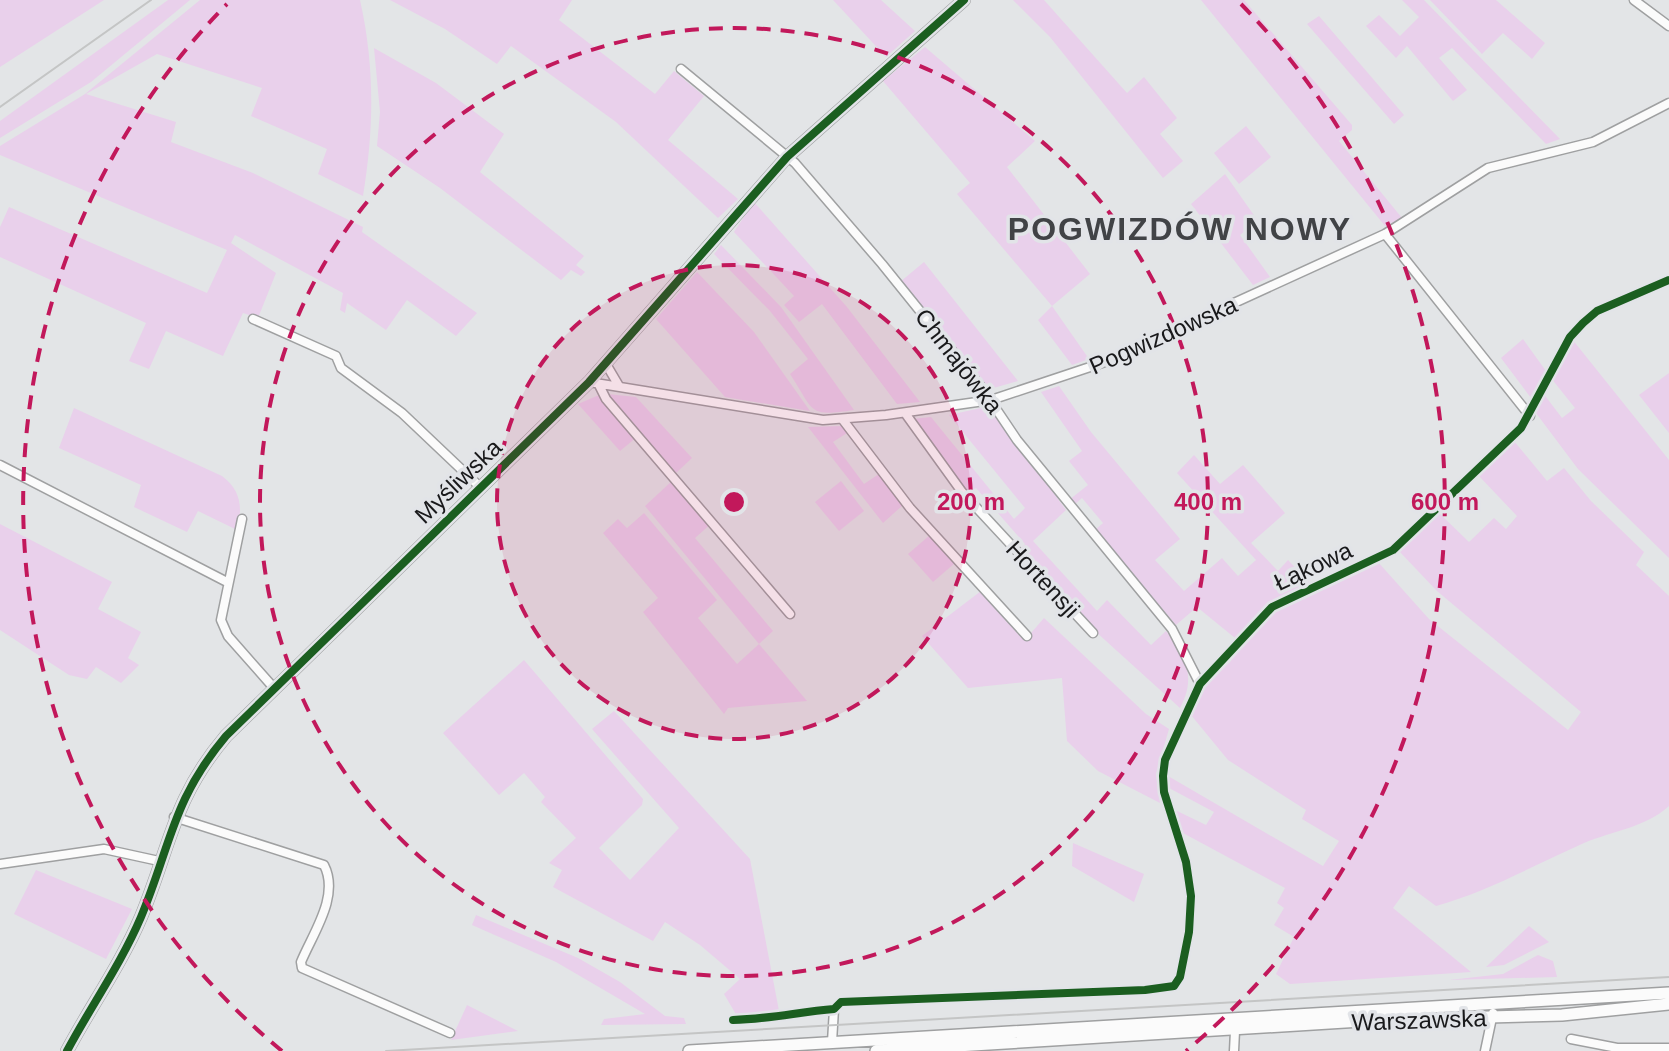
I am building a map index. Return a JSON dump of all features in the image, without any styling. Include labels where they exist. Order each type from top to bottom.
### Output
[{"type":"main road","name":"Myśliwska","points":[[67,1051],[134,933],[174,817],[210,755],[273,687],[480,487],[594,384],[606,364],[787,157],[964,0]]},
{"type":"main road","name":"Warszawska","points":[[1172,1029],[1235,1031],[1493,1012],[1669,993]]},
{"type":"main road","name":"Warszawska","points":[[1172,1029],[1669,1004]]},
{"type":"main road","points":[[876,1051],[1172,1029]]},
{"type":"main road","points":[[689,1051],[768,1049],[832,1042],[1007,1043]]},
{"type":"street","points":[[1634,0],[1669,26]]},
{"type":"street","name":"Chmajówka","points":[[681,69],[787,157],[882,264],[991,400],[1017,440],[1172,629],[1200,684]]},
{"type":"street","name":"Pogwizdowska","points":[[594,384],[801,419],[843,420],[991,400],[1098,365],[1385,234],[1488,168],[1593,142],[1669,103]]},
{"type":"street","points":[[1385,234],[1530,416]]},
{"type":"street","name":"Łąkowa","points":[[834,1009],[841,1002],[1145,990],[1174,986],[1180,977],[1189,932],[1191,896],[1186,862],[1164,792],[1163,776],[1165,760],[1200,684],[1272,607],[1393,550],[1487,464],[1530,416],[1570,337],[1583,323],[1597,311],[1669,280]]},
{"type":"street","name":"Myśliwska","points":[[253,319],[336,356],[341,368],[402,413],[480,487]]},
{"type":"street","points":[[606,364],[619,386]]},
{"type":"street","points":[[594,384],[790,614]]},
{"type":"street","name":"Hortensji","points":[[905,413],[962,492],[1093,633]]},
{"type":"street","points":[[843,420],[910,508],[1027,636]]},
{"type":"street","points":[[0,465],[227,582]]},
{"type":"street","points":[[242,519],[221,620],[228,636],[273,687]]},
{"type":"street","points":[[174,817],[324,865],[329,881],[329,897],[301,962],[302,968],[450,1033]]},
{"type":"street","points":[[0,864],[104,849],[159,861]]},
{"type":"street","points":[[733,1020],[779,1018],[790,1012],[834,1009],[832,1042]]},
{"type":"street","points":[[1485,1051],[1493,1012]]},
{"type":"street","points":[[1234,1051],[1235,1031]]},
{"type":"street","points":[[1571,1039],[1617,1048],[1669,1048]]},
{"type":"shaded area","points":[[0,0],[104,0],[0,67]]},
{"type":"shaded area","points":[[168,0],[190,0],[91,82],[0,138],[0,121]]},
{"type":"shaded area","points":[[200,0],[360,0],[368,49],[371,98],[363,196],[318,174],[327,149],[251,116],[262,88],[157,54],[86,94],[176,122],[171,142],[253,173],[363,227],[362,232],[477,313],[456,336],[407,300],[386,330],[347,303],[345,313],[340,310],[343,293],[235,235],[231,243],[276,273],[258,318],[243,313],[223,356],[166,331],[149,369],[129,361],[146,323],[0,257],[0,227],[9,207],[207,293],[227,250],[0,155],[0,146],[85,94]]},
{"type":"shaded area","points":[[390,0],[572,0],[559,20],[655,94],[674,71],[704,96],[668,140],[738,199],[718,218],[616,122],[511,46],[497,64],[445,29]]},
{"type":"shaded area","points":[[833,0],[881,0],[915,31],[886,57]]},
{"type":"shaded area","points":[[1013,0],[1044,0],[1127,93],[1144,77],[1177,118],[1160,134],[1183,161],[1163,178],[1050,37]]},
{"type":"shaded area","points":[[1201,0],[1244,0],[1352,125],[1352,130],[1339,141],[1402,218],[1385,226]]},
{"type":"shaded area","points":[[1402,0],[1424,0],[1560,139],[1546,144],[1452,48],[1439,58],[1467,90],[1453,101],[1407,46],[1396,58],[1366,26],[1379,15],[1400,36],[1419,17]]},
{"type":"shaded area","points":[[1430,0],[1496,0],[1545,43],[1532,59],[1503,33],[1482,54]]},
{"type":"shaded area","points":[[1319,16],[1404,115],[1394,124],[1307,24]]},
{"type":"shaded area","points":[[925,47],[1035,141],[1007,167],[1090,274],[1052,306],[957,194],[970,183],[883,81]]},
{"type":"shaded area","points":[[374,48],[436,83],[504,134],[480,172],[584,256],[576,265],[585,272],[581,276],[571,270],[561,280],[440,188],[377,146],[380,112]]},
{"type":"shaded area","points":[[1246,126],[1271,157],[1239,184],[1214,153]]},
{"type":"shaded area","points":[[1225,174],[1258,221],[1240,235],[1270,277],[1253,285],[1191,204]]},
{"type":"shaded area","points":[[754,202],[847,307],[920,402],[897,404],[822,304],[799,322],[784,305],[794,296],[734,232]]},
{"type":"shaded area","points":[[721,245],[781,307],[854,410],[820,412],[809,404],[790,374],[808,359],[770,311],[714,254]]},
{"type":"shaded area","points":[[924,262],[1018,381],[990,389],[976,378],[900,282]]},
{"type":"shaded area","points":[[697,272],[754,332],[810,411],[725,397],[656,319]]},
{"type":"shaded area","points":[[1052,306],[1089,359],[1072,365],[1038,320]]},
{"type":"shaded area","points":[[1523,339],[1546,371],[1531,398],[1501,358]]},
{"type":"shaded area","points":[[1572,339],[1669,460],[1669,558],[1578,469],[1536,413],[1543,393],[1562,418],[1575,408],[1551,378]]},
{"type":"shaded area","points":[[1669,373],[1669,433],[1639,395]]},
{"type":"shaded area","points":[[1059,386],[1091,432],[1180,539],[1155,560],[1184,591],[1222,558],[1238,576],[1256,560],[1177,473],[1194,455],[1220,484],[1243,465],[1285,513],[1251,543],[1278,571],[1288,560],[1310,583],[1267,605],[1235,638],[1197,607],[1176,625],[1095,530],[1103,523],[1082,498],[1074,505],[1069,500],[1088,485],[1069,461],[1082,451],[1041,392]]},
{"type":"shaded area","points":[[607,394],[636,397],[692,458],[676,473]]},
{"type":"shaded area","points":[[599,395],[637,437],[620,451],[578,404]]},
{"type":"shaded area","points":[[990,406],[1066,510],[1033,541],[1097,611],[1107,600],[1151,645],[1166,631],[1187,668],[1188,687],[1180,708],[1095,631],[1019,550],[1025,544],[976,488],[968,493],[912,419],[931,417],[1014,519],[1025,508],[949,415]]},
{"type":"shaded area","points":[[74,408],[222,476],[233,487],[239,500],[237,530],[198,511],[187,532],[134,507],[141,485],[59,448]]},
{"type":"shaded area","points":[[843,426],[847,433],[833,442],[864,484],[879,474],[903,505],[883,523],[808,427]]},
{"type":"shaded area","points":[[1514,441],[1547,481],[1564,468],[1591,501],[1644,552],[1636,565],[1669,596],[1669,806],[1640,824],[1584,843],[1456,900],[1436,906],[1409,886],[1393,908],[1471,972],[1290,984],[1276,974],[1294,937],[1274,925],[1284,908],[1277,903],[1285,888],[1183,833],[1173,809],[1206,825],[1214,812],[1169,788],[1168,776],[1323,866],[1339,841],[1302,819],[1306,810],[1228,760],[1191,715],[1207,682],[1230,662],[1262,620],[1286,603],[1378,562],[1429,619],[1568,730],[1581,712],[1437,591],[1398,550],[1439,513],[1469,542],[1494,518],[1506,529],[1517,516],[1478,475]]},
{"type":"shaded area","points":[[673,480],[712,523],[695,538],[773,631],[759,644],[645,506]]},
{"type":"shaded area","points":[[841,481],[864,511],[839,531],[815,502]]},
{"type":"shaded area","points":[[644,513],[717,600],[698,618],[737,664],[759,644],[807,701],[728,708],[724,714],[643,612],[658,598],[603,533],[618,519],[627,528]]},
{"type":"shaded area","points":[[0,524],[112,582],[98,609],[141,632],[128,658],[139,665],[121,683],[96,667],[87,679],[69,675],[0,630]]},
{"type":"shaded area","points":[[930,535],[955,563],[933,582],[908,554]]},
{"type":"shaded area","points":[[981,591],[1025,640],[1044,618],[1146,714],[1169,729],[1156,774],[1160,803],[1098,771],[1067,741],[1062,678],[968,688],[922,636]]},
{"type":"shaded area","points":[[524,660],[643,799],[642,805],[599,848],[630,880],[679,828],[592,729],[614,711],[750,859],[780,1016],[737,1016],[724,994],[740,979],[700,945],[665,922],[653,941],[553,887],[562,870],[549,863],[576,838],[541,802],[545,797],[524,773],[499,795],[443,733]]},
{"type":"shaded area","points":[[1073,843],[1144,874],[1134,902],[1072,866]]},
{"type":"shaded area","points":[[36,870],[132,909],[106,959],[14,914]]},
{"type":"shaded area","points":[[476,915],[578,958],[620,982],[665,1016],[684,1018],[686,1024],[601,1025],[604,1019],[645,1014],[556,962],[472,925]]},
{"type":"shaded area","points":[[1529,926],[1549,942],[1504,965],[1486,967]]},
{"type":"shaded area","points":[[1538,955],[1553,961],[1557,977],[1449,980],[1503,974]]},
{"type":"shaded area","points":[[467,1005],[518,1031],[451,1040]]},
{"type":"railway","points":[[0,107],[151,0]]},
{"type":"railway","points":[[386,1051],[1669,977]]},
{"type":"cycle path","points":[[67,1051],[141,917],[183,802],[208,759],[226,736],[589,382],[787,157],[964,0]]},
{"type":"cycle path","points":[[733,1020],[834,1009],[841,1002],[1145,990],[1174,986],[1180,977],[1189,932],[1191,896],[1186,862],[1164,792],[1163,776],[1165,760],[1200,684],[1272,607],[1393,550],[1521,428],[1570,337],[1583,323],[1597,311],[1669,280]]},
{"type":"district","name":"POGWIZDÓW NOWY","points":[[1180,229]]}]
